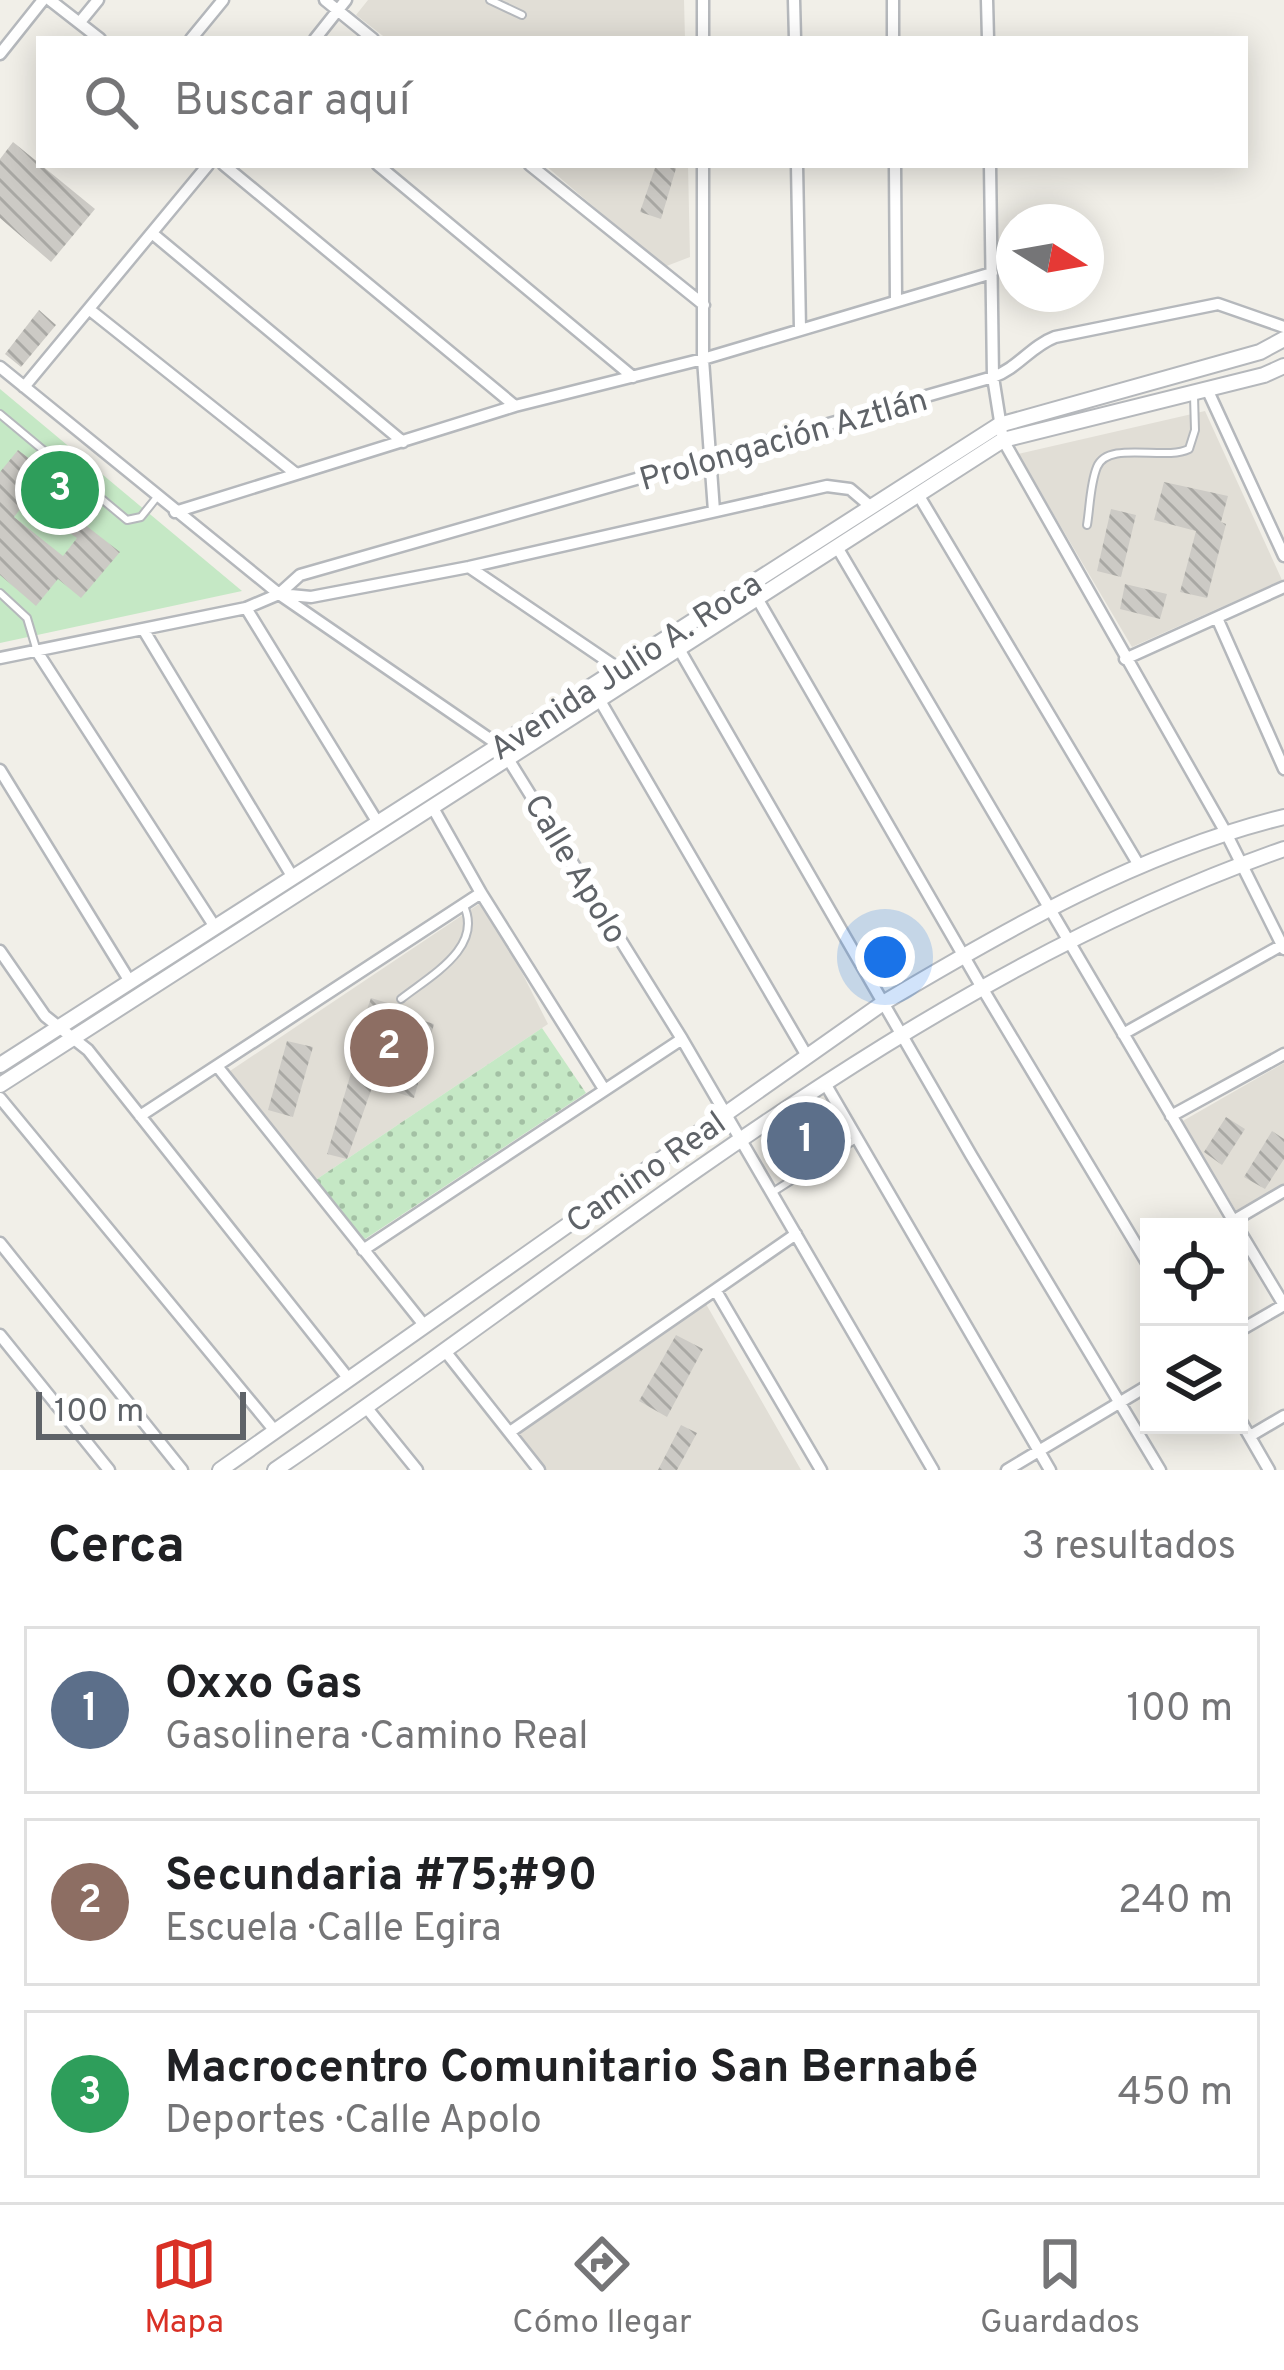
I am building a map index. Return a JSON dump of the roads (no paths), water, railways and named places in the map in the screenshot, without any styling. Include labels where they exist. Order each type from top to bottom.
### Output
[{"type":"street","points":[[0,54],[47,0],[96,36]]},
{"type":"street","points":[[80,22],[98,0]]},
{"type":"street","points":[[193,36],[223,0]]},
{"type":"street","points":[[325,0],[342,5],[370,36]]},
{"type":"street","points":[[703,0],[703,36]]},
{"type":"street","points":[[794,0],[795,36]]},
{"type":"street","points":[[893,0],[893,36]]},
{"type":"street","points":[[987,0],[988,36]]},
{"type":"street","points":[[317,36],[342,5]]},
{"type":"street","points":[[24,387],[206,168]]},
{"type":"street","points":[[228,168],[515,406]]},
{"type":"street","points":[[382,168],[633,377]]},
{"type":"street","points":[[534,168],[704,304]]},
{"type":"street","points":[[704,168],[703,359],[714,512]]},
{"type":"street","points":[[797,168],[800,329]]},
{"type":"street","points":[[895,168],[896,301]]},
{"type":"street","points":[[990,168],[993,376],[1001,432],[1225,831],[1283,947],[1123,1034]]},
{"type":"street","points":[[153,234],[403,442]]},
{"type":"street","points":[[175,512],[515,406],[703,359],[992,273]]},
{"type":"street","name":"Prolongación Aztlán","points":[[0,658],[246,608],[279,594],[300,575],[1008,371],[1055,337],[1199,306],[1228,306],[1284,327]]},
{"type":"street","points":[[90,310],[295,473]]},
{"type":"street","name":"Avenida Julio A. Roca","points":[[0,1085],[433,808],[620,669],[870,506],[1001,432],[1260,352],[1284,339]]},
{"type":"street","name":"Avenida Julio A. Roca","points":[[0,1065],[378,823],[679,650],[919,496],[1001,432],[1200,391],[1284,366]]},
{"type":"street","name":"Calle Apolo","points":[[0,367],[279,594],[505,751],[682,1039],[933,1470]]},
{"type":"street","points":[[1200,391],[1284,556]]},
{"type":"street","name":"Prolongación Aztlán","points":[[279,594],[310,597],[469,567],[827,486],[850,490],[870,506]]},
{"type":"street","points":[[919,496],[1140,867]]},
{"type":"street","points":[[837,547],[1231,1218]]},
{"type":"street","points":[[469,567],[620,669]]},
{"type":"street","points":[[1125,659],[1284,587]]},
{"type":"street","points":[[757,598],[1140,1251]]},
{"type":"street","points":[[246,608],[378,823]]},
{"type":"street","points":[[1217,618],[1284,769]]},
{"type":"street","points":[[142,629],[292,876]]},
{"type":"street","points":[[36,650],[215,927]]},
{"type":"street","points":[[679,650],[1160,1470]]},
{"type":"street","points":[[599,699],[807,1056]]},
{"type":"street","points":[[0,770],[129,980]]},
{"type":"street","points":[[433,808],[604,1089]]},
{"type":"street","name":"Camino Real","points":[[220,1470],[883,1003],[963,955],[1140,867],[1225,831],[1284,817]]},
{"type":"street","name":"Camino Real","points":[[275,1470],[297,1464],[365,1407],[741,1140],[901,1034],[1068,942],[1284,849]]},
{"type":"street","points":[[140,1116],[481,892]]},
{"type":"street","points":[[0,951],[40,1010],[88,1050],[348,1378]]},
{"type":"street","points":[[363,1250],[682,1039]]},
{"type":"street","points":[[1171,1117],[1284,1054]]},
{"type":"street","points":[[217,1066],[424,1325]]},
{"type":"street","points":[[826,1085],[1050,1470]]},
{"type":"street","points":[[0,1098],[275,1431]]},
{"type":"street","points":[[1247,1218],[1284,1191]]},
{"type":"street","points":[[510,1432],[796,1234]]},
{"type":"street","points":[[0,1244],[182,1470]]},
{"type":"street","points":[[1248,1246],[1284,1305],[1248,1326]]},
{"type":"street","points":[[716,1292],[821,1470]]},
{"type":"street","points":[[0,1335],[109,1470]]},
{"type":"street","points":[[445,1351],[539,1470]]},
{"type":"street","points":[[1006,1470],[1140,1390]]},
{"type":"street","points":[[365,1407],[417,1470]]},
{"type":"street","points":[[1250,1436],[1284,1416]]},
{"type":"street","points":[[1248,1433],[1269,1470]]},
{"type":"lane","points":[[490,0],[521,15]]},
{"type":"lane","points":[[1088,525],[1096,468],[1103,458],[1116,452],[1177,455],[1189,449],[1200,391]]},
{"type":"lane","points":[[0,414],[127,520],[141,518],[158,497]]},
{"type":"lane","points":[[0,593],[27,618],[36,650]]},
{"type":"lane","points":[[400,999],[460,951],[469,934],[470,918],[463,904]]},
{"type":"lane","points":[[795,1105],[809,1129]]},
{"type":"lane","points":[[773,1192],[857,1138]]},
{"type":"lane","points":[[818,1143],[828,1157]]},
{"type":"place","name":"Macrocentro Comunitario San Bernabé","points":[[60,490]]},
{"type":"place","name":"Secundaria #75;#90","points":[[389,1048]]},
{"type":"place","name":"Oxxo Gas","points":[[806,1141]]}]
